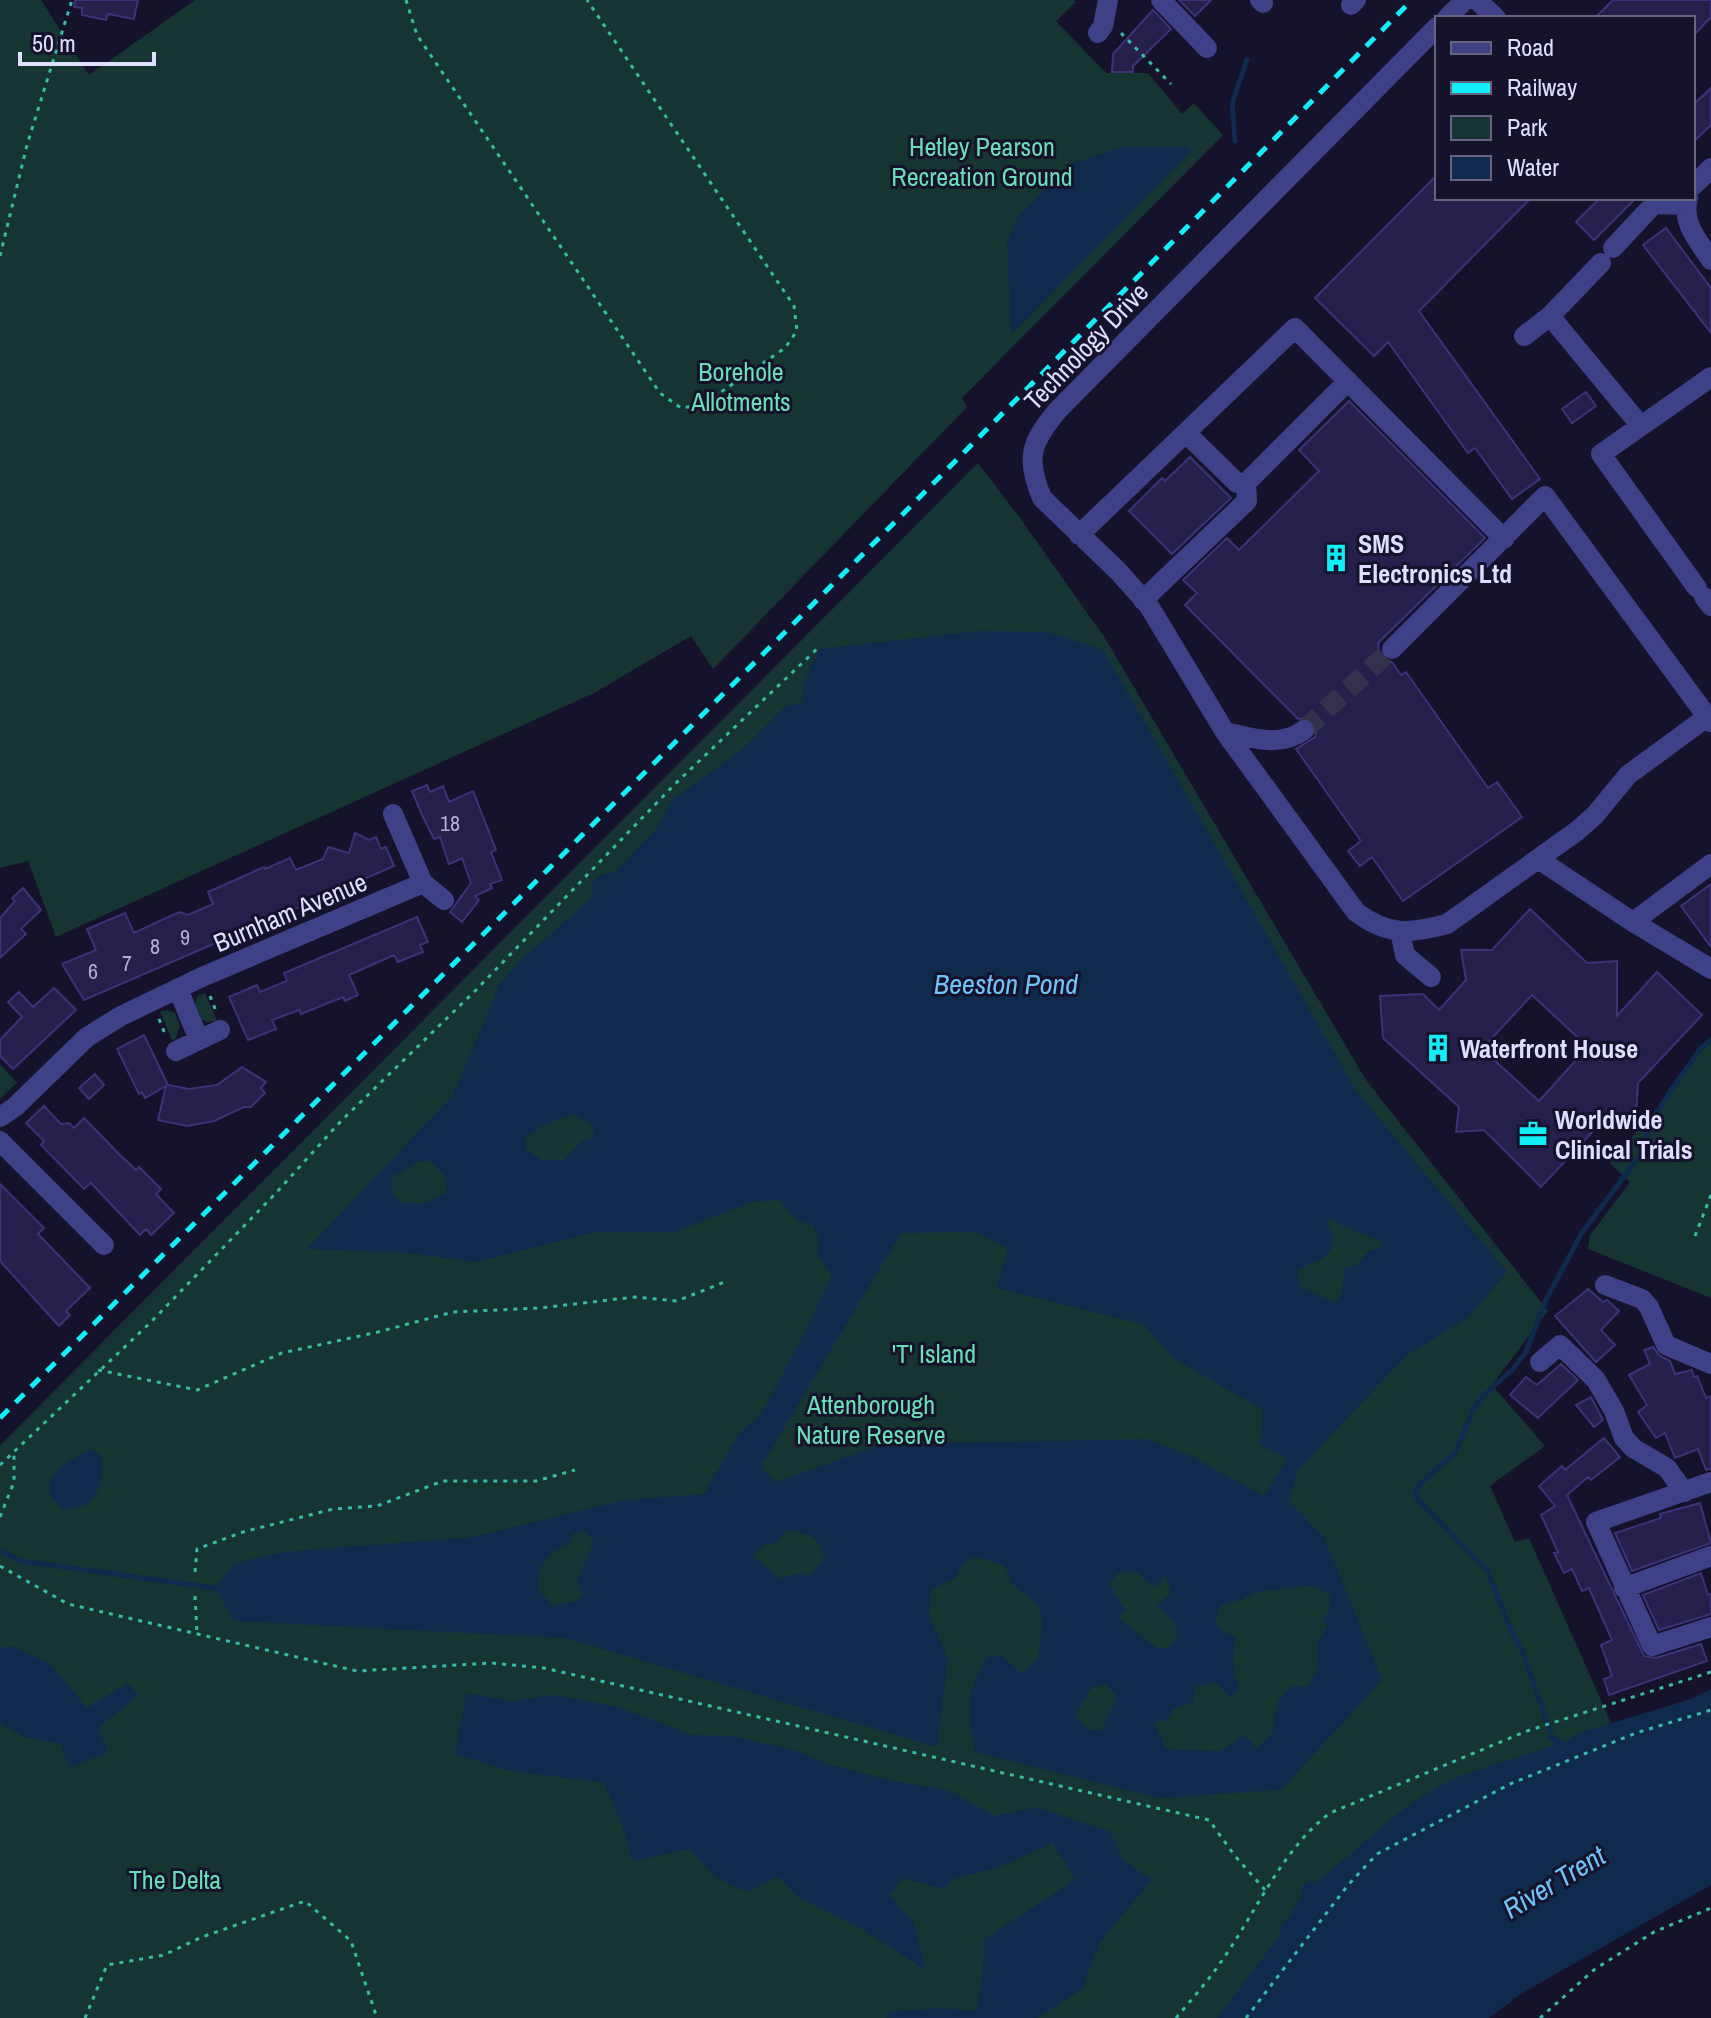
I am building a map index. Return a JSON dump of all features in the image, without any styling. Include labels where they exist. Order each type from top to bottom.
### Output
[{"type":"street","points":[[1161,0],[1207,48]]},
{"type":"street","points":[[1449,16],[1465,0]]},
{"type":"street","points":[[1477,0],[1494,16]]},
{"type":"street","name":"Technology Drive","points":[[1400,931],[1388,931],[1356,912],[1225,732],[1143,600],[1119,572],[1042,498],[1036,483],[1032,453],[1038,434],[1069,399],[1435,29]]},
{"type":"street","points":[[1695,188],[1711,168]]},
{"type":"street","points":[[1524,336],[1550,316],[1654,204],[1672,200]]},
{"type":"street","points":[[1689,200],[1690,230],[1711,260]]},
{"type":"street","points":[[1550,316],[1640,425]]},
{"type":"street","points":[[1079,535],[1295,328],[1504,539]]},
{"type":"street","points":[[1704,597],[1601,454],[1711,377]]},
{"type":"street","points":[[1186,433],[1237,483],[1246,483],[1348,381]]},
{"type":"street","points":[[1143,600],[1247,501],[1246,483]]},
{"type":"street","points":[[1392,649],[1545,496],[1709,720],[1628,775],[1595,815],[1447,924],[1423,931],[1400,931],[1405,955],[1431,977]]},
{"type":"street","points":[[1225,732],[1258,739],[1291,740],[1304,730]]},
{"type":"street","points":[[393,814],[423,883],[444,900]]},
{"type":"street","points":[[1538,859],[1711,969]]},
{"type":"street","points":[[1633,922],[1646,909],[1711,864]]},
{"type":"street","name":"Burnham Avenue","points":[[0,1117],[15,1107],[87,1037],[151,1001],[423,883]]},
{"type":"street","points":[[178,989],[199,1040]]},
{"type":"street","points":[[176,1051],[220,1030]]},
{"type":"street","points":[[0,1141],[104,1245]]},
{"type":"street","points":[[1605,1285],[1642,1299],[1649,1307],[1666,1345],[1711,1364]]},
{"type":"street","points":[[1540,1362],[1560,1345],[1596,1380],[1614,1411],[1624,1438],[1633,1448],[1667,1468],[1684,1492]]},
{"type":"street","points":[[1711,1482],[1596,1522],[1652,1646],[1711,1627]]},
{"type":"street","points":[[1624,1588],[1711,1556]]},
{"type":"path","points":[[0,256],[27,145],[72,0]]},
{"type":"path","points":[[406,0],[417,35],[660,393],[681,408],[702,405],[785,348],[797,331],[794,306],[587,0]]},
{"type":"path","points":[[1104,17],[1171,84]]},
{"type":"path","points":[[0,1465],[151,1322],[341,1121],[476,990],[674,785],[818,648]]},
{"type":"path","points":[[202,977],[223,1028],[220,1030]]},
{"type":"path","points":[[151,1001],[172,1052],[176,1051]]},
{"type":"path","points":[[1695,1236],[1711,1195]]},
{"type":"path","points":[[98,1370],[197,1390],[282,1353],[453,1312],[540,1308],[635,1297],[677,1301],[727,1281]]},
{"type":"path","points":[[0,1517],[14,1482],[14,1451]]},
{"type":"path","points":[[195,1572],[197,1549],[243,1532],[333,1509],[377,1506],[443,1481],[536,1481],[575,1470]]},
{"type":"path","points":[[0,1566],[68,1604],[357,1671],[491,1663],[544,1668],[1209,1820],[1265,1890]]},
{"type":"path","points":[[195,1596],[197,1633]]},
{"type":"path","points":[[1176,2018],[1223,1960],[1265,1890],[1315,1824],[1330,1813],[1459,1757],[1539,1727],[1711,1672]]},
{"type":"path","points":[[1246,2018],[1348,1885],[1377,1854],[1510,1784],[1636,1733],[1711,1710]]},
{"type":"path","points":[[85,2018],[107,1965],[164,1955],[202,1937],[305,1901],[351,1941],[377,2018]]},
{"type":"path","points":[[1540,2018],[1595,1969],[1654,1932],[1711,1908]]},
{"type":"green space","points":[[0,0],[41,0],[89,75],[195,0],[1074,0],[1076,2],[1056,21],[1106,73],[1148,73],[1182,114],[1194,103],[1223,135],[962,398],[967,407],[713,669],[691,636],[594,693],[56,937],[28,861],[0,868]]},
{"type":"green space","name":"Attenborough Nature Reserve","points":[[978,463],[1105,638],[1366,1080],[1548,1311],[1492,1385],[1545,1446],[1490,1486],[1515,1542],[1529,1538],[1612,1725],[1224,2018],[0,2018],[0,1445]]},
{"type":"green space","points":[[205,993],[217,1021],[201,1019],[195,1002],[198,996]]},
{"type":"green space","points":[[160,1011],[175,1013],[180,1025],[176,1039],[172,1040]]},
{"type":"green space","points":[[1711,1042],[1711,1298],[1588,1249],[1590,1235],[1630,1182],[1610,1163],[1670,1093],[1702,1049]]},
{"type":"green space","points":[[0,1064],[17,1083],[0,1099]]},
{"type":"water","points":[[1122,147],[1185,147],[1192,150],[1011,335],[1007,242],[1019,215],[1073,163]]},
{"type":"water","name":"Beeston Pond","points":[[978,631],[1048,632],[1103,650],[1357,1092],[1507,1272],[1469,1317],[1407,1355],[1299,1469],[1288,1500],[1324,1537],[1382,1680],[1281,1790],[1159,1798],[975,1752],[969,1703],[974,1682],[987,1657],[1002,1655],[1022,1674],[1038,1658],[1043,1621],[1036,1603],[1012,1584],[1005,1566],[976,1557],[962,1564],[956,1578],[931,1589],[929,1615],[948,1659],[937,1747],[565,1638],[234,1621],[215,1588],[235,1563],[284,1552],[473,1537],[625,1500],[704,1494],[741,1431],[761,1415],[832,1275],[817,1255],[819,1241],[813,1225],[797,1221],[780,1200],[751,1202],[675,1232],[595,1232],[476,1262],[408,1253],[307,1249],[453,1095],[500,984],[522,959],[593,897],[592,883],[598,876],[615,872],[655,831],[672,800],[743,749],[785,707],[803,702],[803,685],[819,649]],"holes":[[[573,1114],[593,1125],[593,1139],[582,1141],[564,1160],[542,1160],[526,1150],[525,1138],[542,1126]],[[428,1160],[444,1174],[447,1193],[425,1203],[400,1203],[392,1192],[392,1177],[416,1163]],[[1329,1219],[1382,1241],[1379,1249],[1369,1250],[1357,1265],[1345,1268],[1341,1295],[1334,1303],[1300,1287],[1297,1272],[1325,1257],[1332,1245],[1333,1235],[1326,1224]],[[976,1232],[1008,1248],[997,1288],[1143,1324],[1175,1359],[1263,1410],[1260,1445],[1287,1458],[1264,1496],[1193,1457],[1146,1439],[882,1444],[777,1482],[760,1468],[901,1233]],[[786,1530],[801,1533],[816,1540],[824,1559],[809,1576],[799,1574],[779,1578],[753,1556],[764,1545],[777,1542]],[[585,1531],[594,1542],[577,1581],[583,1596],[574,1602],[553,1606],[537,1588],[539,1573],[549,1556],[568,1545],[574,1533]],[[1136,1572],[1155,1587],[1165,1574],[1171,1593],[1157,1606],[1172,1620],[1177,1640],[1168,1648],[1157,1648],[1118,1618],[1125,1610],[1109,1584],[1118,1573]],[[1308,1586],[1319,1588],[1330,1596],[1330,1609],[1322,1620],[1328,1625],[1317,1645],[1317,1670],[1308,1687],[1292,1686],[1278,1701],[1271,1735],[1257,1749],[1244,1735],[1221,1751],[1166,1749],[1154,1723],[1169,1718],[1173,1709],[1193,1703],[1197,1686],[1216,1683],[1230,1697],[1240,1689],[1233,1663],[1236,1636],[1222,1631],[1215,1620],[1221,1605],[1241,1600],[1255,1592]],[[1106,1684],[1117,1696],[1102,1730],[1088,1730],[1075,1715],[1092,1687]]]},
{"type":"water","points":[[90,1450],[100,1454],[102,1476],[97,1491],[82,1506],[62,1509],[50,1493],[52,1478],[62,1466]]},
{"type":"water","points":[[13,1646],[50,1664],[87,1708],[128,1683],[138,1696],[98,1728],[108,1752],[69,1768],[61,1744],[25,1737],[0,1723],[0,1648]]},
{"type":"water","name":"River Trent","points":[[1711,1689],[1711,1885],[1521,1994],[1489,2018],[1217,2018],[1280,1935],[1282,1923],[1289,1918],[1303,1892],[1301,1887],[1308,1881],[1315,1882],[1427,1793],[1470,1773],[1550,1747],[1554,1744],[1549,1735],[1564,1742],[1581,1732],[1688,1700]]},
{"type":"water","points":[[466,1693],[511,1701],[555,1695],[618,1707],[692,1735],[733,1736],[798,1751],[825,1763],[888,1780],[947,1790],[996,1816],[1036,1807],[1111,1832],[1122,1859],[1152,1880],[1100,1942],[1082,1989],[1037,2018],[887,2018],[889,2012],[937,2008],[976,2011],[983,1973],[984,1939],[1075,1880],[1053,1843],[997,1868],[955,1878],[944,1889],[902,1878],[890,1896],[914,1923],[926,1970],[863,1930],[801,1899],[778,1877],[747,1892],[715,1877],[689,1849],[633,1861],[604,1783],[506,1770],[455,1754]]},
{"type":"building","points":[[75,0],[138,0],[134,19],[108,14],[106,20],[82,15],[82,8],[74,7]]},
{"type":"building","points":[[1179,0],[1211,0],[1195,16]]},
{"type":"building","points":[[1613,0],[1711,0],[1711,17],[1695,34],[1695,16],[1597,16]]},
{"type":"building","points":[[1153,10],[1171,29],[1133,66],[1133,72],[1112,72],[1113,54]]},
{"type":"building","points":[[1711,88],[1711,125],[1695,140],[1695,103]]},
{"type":"building","points":[[1435,177],[1435,200],[1529,200],[1419,311],[1540,479],[1512,499],[1475,448],[1468,453],[1388,342],[1374,356],[1315,298]]},
{"type":"building","points":[[1598,200],[1634,200],[1594,240],[1576,222]]},
{"type":"building","points":[[1666,228],[1711,288],[1711,333],[1643,245]]},
{"type":"building","points":[[1586,392],[1596,406],[1572,423],[1562,409]]},
{"type":"building","name":"SMS Electronics Ltd","points":[[1349,401],[1485,538],[1378,643],[1379,652],[1383,659],[1392,662],[1401,675],[1406,672],[1488,788],[1497,782],[1522,817],[1403,901],[1372,857],[1360,866],[1348,851],[1361,841],[1296,749],[1315,737],[1315,723],[1310,718],[1298,719],[1185,605],[1197,593],[1183,580],[1227,538],[1239,550],[1319,471],[1299,450]]},
{"type":"building","points":[[1190,457],[1231,498],[1172,554],[1129,511],[1162,478],[1165,481]]},
{"type":"building","points":[[427,785],[430,792],[443,786],[449,802],[473,791],[496,850],[491,852],[502,880],[490,884],[492,888],[475,896],[479,900],[462,922],[450,912],[471,883],[462,858],[449,864],[440,837],[434,839],[422,815],[412,791]]},
{"type":"building","points":[[355,833],[369,840],[376,837],[381,849],[386,847],[394,866],[84,1000],[62,964],[96,950],[87,929],[125,913],[134,933],[179,912],[188,915],[213,904],[208,892],[264,867],[290,858],[296,870],[323,859],[328,847],[349,853]]},
{"type":"building","points":[[1711,884],[1711,947],[1681,906]]},
{"type":"building","points":[[23,888],[41,910],[21,929],[26,934],[0,958],[0,918],[15,901],[12,898]]},
{"type":"building","name":"Waterfront House","points":[[1530,909],[1587,963],[1617,961],[1617,1016],[1657,972],[1702,1015],[1638,1083],[1636,1113],[1609,1114],[1541,1187],[1484,1130],[1456,1132],[1459,1107],[1383,1038],[1380,996],[1423,994],[1439,1010],[1466,980],[1461,950],[1492,950]],"holes":[[[1532,995],[1588,1047],[1539,1101],[1482,1049]]]},
{"type":"building","points":[[417,917],[428,942],[420,945],[423,952],[398,962],[394,955],[349,975],[358,995],[272,1020],[276,1029],[248,1040],[229,997],[257,985],[260,992],[287,981],[284,973]]},
{"type":"building","points":[[54,988],[76,1010],[13,1069],[0,1056],[0,1040],[22,1017],[8,1002],[19,992],[33,1007]]},
{"type":"building","points":[[144,1035],[168,1085],[189,1089],[217,1085],[242,1067],[266,1082],[261,1088],[265,1093],[251,1107],[244,1107],[214,1121],[187,1126],[158,1120],[166,1086],[145,1098],[142,1092],[139,1094],[117,1049]]},
{"type":"building","points":[[95,1074],[104,1085],[89,1099],[79,1088]]},
{"type":"building","points":[[44,1106],[61,1124],[69,1123],[74,1128],[84,1118],[136,1170],[139,1167],[161,1189],[156,1194],[174,1213],[151,1235],[146,1229],[140,1235],[91,1183],[84,1189],[41,1145],[44,1141],[26,1123]]},
{"type":"building","points":[[0,1184],[44,1228],[38,1234],[90,1288],[66,1311],[70,1315],[59,1326],[0,1261]]},
{"type":"building","points":[[1588,1289],[1619,1311],[1601,1330],[1615,1345],[1596,1362],[1555,1316]]},
{"type":"building","points":[[1653,1347],[1660,1356],[1670,1361],[1675,1374],[1692,1370],[1706,1398],[1711,1396],[1711,1469],[1706,1470],[1698,1449],[1675,1458],[1665,1433],[1656,1438],[1638,1412],[1647,1405],[1629,1375],[1650,1364],[1644,1350]]},
{"type":"building","points":[[1561,1364],[1578,1380],[1538,1418],[1510,1395],[1526,1377],[1537,1385]]},
{"type":"building","points":[[1591,1397],[1603,1420],[1594,1427],[1576,1405]]},
{"type":"building","points":[[1604,1438],[1620,1457],[1567,1495],[1644,1656],[1656,1658],[1701,1644],[1707,1661],[1609,1695],[1604,1679],[1612,1676],[1601,1645],[1612,1640],[1589,1588],[1582,1591],[1572,1569],[1564,1573],[1554,1553],[1558,1552],[1541,1515],[1555,1506],[1539,1486],[1562,1466],[1565,1470]]},
{"type":"building","points":[[1700,1503],[1711,1543],[1632,1571],[1615,1533],[1661,1518],[1660,1514]]},
{"type":"building","points":[[1701,1573],[1708,1595],[1711,1594],[1711,1614],[1659,1630],[1643,1595]]},
{"type":"waterway","points":[[1235,141],[1232,103],[1247,60]]},
{"type":"waterway","points":[[1552,1737],[1524,1655],[1487,1570],[1417,1499],[1415,1492],[1455,1453],[1473,1410],[1526,1352],[1546,1300],[1581,1234],[1641,1154],[1650,1124],[1700,1049],[1711,1040]]},
{"type":"waterway","points":[[0,1551],[21,1561],[215,1588]]},
{"type":"tunnel","points":[[1304,730],[1392,649]]},
{"type":"railway","points":[[0,1418],[1412,0]]},
{"type":"place","name":"SMS Electronics Ltd","points":[[1336,558]]},
{"type":"place","name":"Waterfront House","points":[[1438,1048]]},
{"type":"place","name":"Worldwide Clinical Trials","points":[[1533,1134]]},
{"type":"park label","name":"Hetley Pearson Recreation Ground","points":[[982,161]]},
{"type":"park label","name":"Borehole Allotments","points":[[741,386]]},
{"type":"park label","name":"'T' Island","points":[[934,1353]]},
{"type":"park label","name":"The Delta","points":[[175,1879]]}]
